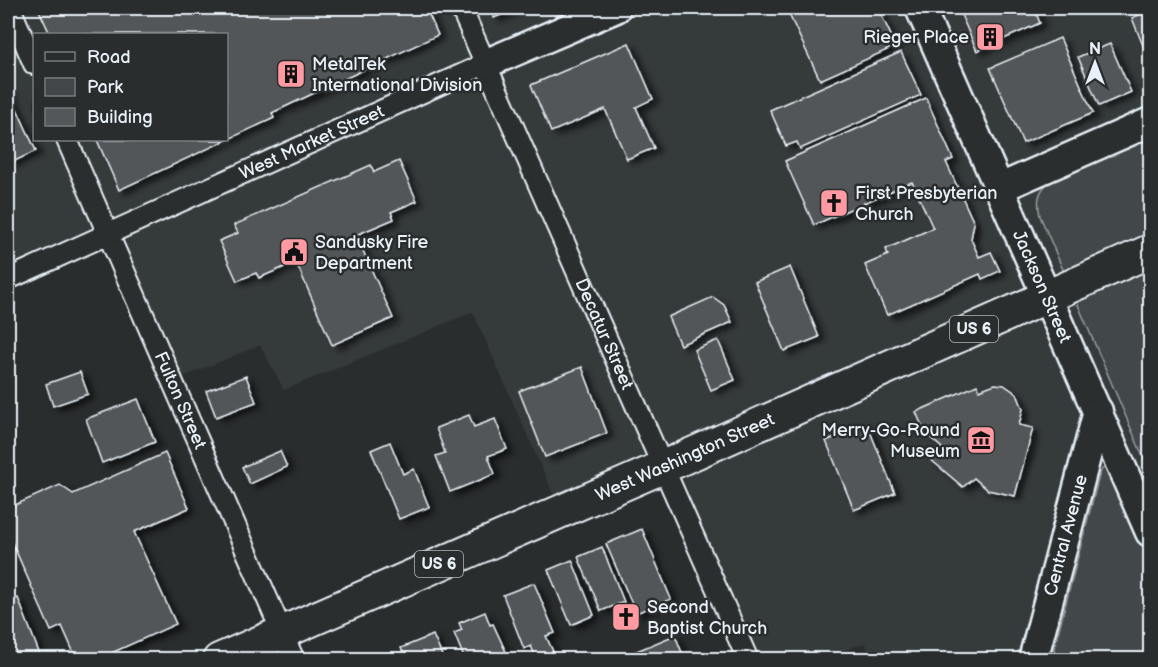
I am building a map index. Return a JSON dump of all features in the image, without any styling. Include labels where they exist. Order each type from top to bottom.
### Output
[{"type":"main road","name":"West Washington Street","points":[[219,660],[663,467],[1150,251]]},
{"type":"street","points":[[10,8],[33,62]]},
{"type":"street","name":"Decatur Street","points":[[461,8],[748,660]]},
{"type":"street","name":"West Market Street","points":[[8,279],[485,64],[616,8]]},
{"type":"street","name":"Jackson Street","points":[[920,8],[1150,532]]},
{"type":"street","points":[[1000,188],[1150,122]]},
{"type":"street","name":"Fulton Street","points":[[68,141],[294,660]]},
{"type":"street","name":"Central Avenue","points":[[1034,660],[1098,411]]},
{"type":"shaded area","points":[[8,8],[1150,8],[1150,659],[872,659],[865,643],[820,659],[739,659],[651,467],[559,507],[473,312],[284,390],[260,345],[166,384],[98,229],[8,269]]},
{"type":"green space","points":[[1150,137],[1150,473],[1040,216],[1038,201],[1040,193],[1050,181]]},
{"type":"green space","points":[[1108,467],[1150,560],[1150,659],[1051,660],[1099,476],[1102,469]]},
{"type":"building","name":"MetalTek International Division","points":[[38,8],[426,8],[438,35],[272,113],[274,118],[228,139],[228,33],[50,33]]},
{"type":"building","points":[[489,8],[517,8],[494,18]]},
{"type":"building","points":[[786,8],[878,8],[896,46],[820,80]]},
{"type":"building","name":"Rieger Place","points":[[958,8],[1034,8],[1040,23],[977,51]]},
{"type":"building","points":[[1150,10],[1150,63],[1132,18]]},
{"type":"building","points":[[1060,38],[1093,113],[1023,143],[990,68]]},
{"type":"building","points":[[629,43],[653,99],[636,107],[654,148],[627,159],[605,109],[551,132],[531,85]]},
{"type":"building","points":[[1110,44],[1131,92],[1099,106],[1078,57]]},
{"type":"building","points":[[901,52],[921,95],[800,149],[797,142],[786,146],[770,110]]},
{"type":"building","points":[[8,89],[36,151],[8,164]]},
{"type":"building","name":"First Presbyterian Church","points":[[926,98],[953,159],[946,162],[974,223],[971,239],[979,257],[991,252],[1000,271],[982,279],[980,274],[887,315],[865,265],[888,255],[886,249],[933,228],[912,182],[814,225],[785,161]]},
{"type":"building","name":"MetalTek International Division","points":[[97,141],[224,141],[119,190]]},
{"type":"building","name":"Sandusky Fire Department","points":[[399,161],[417,201],[391,212],[394,219],[356,235],[393,318],[332,345],[296,262],[259,278],[256,273],[237,281],[219,241],[238,233],[234,225],[371,165],[374,172]]},
{"type":"building","points":[[790,267],[819,337],[784,351],[755,282]]},
{"type":"building","points":[[713,297],[724,305],[732,322],[680,345],[668,317]]},
{"type":"building","points":[[718,340],[735,380],[711,390],[694,350]]},
{"type":"building","points":[[582,367],[607,433],[545,457],[519,391]]},
{"type":"building","points":[[80,372],[88,394],[53,406],[46,384]]},
{"type":"building","points":[[246,376],[256,402],[216,417],[206,391]]},
{"type":"building","name":"Merry-Go-Round Museum","points":[[995,384],[1004,385],[1017,394],[1023,409],[1019,425],[1033,428],[1015,496],[988,490],[974,478],[963,487],[930,459],[942,448],[925,433],[916,412],[977,385],[979,390]]},
{"type":"building","points":[[138,399],[155,442],[102,463],[86,419]]},
{"type":"building","points":[[469,415],[474,427],[495,419],[507,449],[488,456],[495,474],[450,492],[436,456],[445,453],[436,428]]},
{"type":"building","points":[[867,424],[895,493],[854,510],[826,441]]},
{"type":"building","points":[[390,442],[403,474],[414,469],[429,507],[399,519],[371,450]]},
{"type":"building","points":[[280,451],[287,467],[250,484],[242,467]]},
{"type":"building","points":[[165,453],[189,508],[134,532],[176,624],[96,660],[77,660],[62,626],[51,631],[8,533],[8,508],[60,485],[73,494]]},
{"type":"building","points":[[642,529],[671,599],[636,613],[606,544]]},
{"type":"building","points":[[602,547],[624,602],[601,611],[578,557]]},
{"type":"building","points":[[572,560],[594,615],[571,625],[548,570]]},
{"type":"building","points":[[534,583],[555,633],[546,636],[555,656],[547,660],[537,660],[531,646],[524,649],[503,595]]},
{"type":"building","points":[[18,598],[40,655],[28,660],[8,660],[8,602]]},
{"type":"building","points":[[485,612],[506,652],[487,660],[465,660],[454,633],[462,630],[459,623]]},
{"type":"building","points":[[433,635],[444,660],[406,660],[401,648]]},
{"type":"building","points":[[675,635],[685,660],[634,660],[632,653]]},
{"type":"place","name":"Rieger Place","points":[[990,37]]},
{"type":"place","name":"MetalTek International Division","points":[[291,74]]},
{"type":"place","name":"First Presbyterian Church","points":[[834,203]]},
{"type":"place","name":"Sandusky Fire Department","points":[[294,252]]},
{"type":"place","name":"Merry-Go-Round Museum","points":[[981,440]]},
{"type":"place","name":"Second Baptist Church","points":[[626,617]]}]
